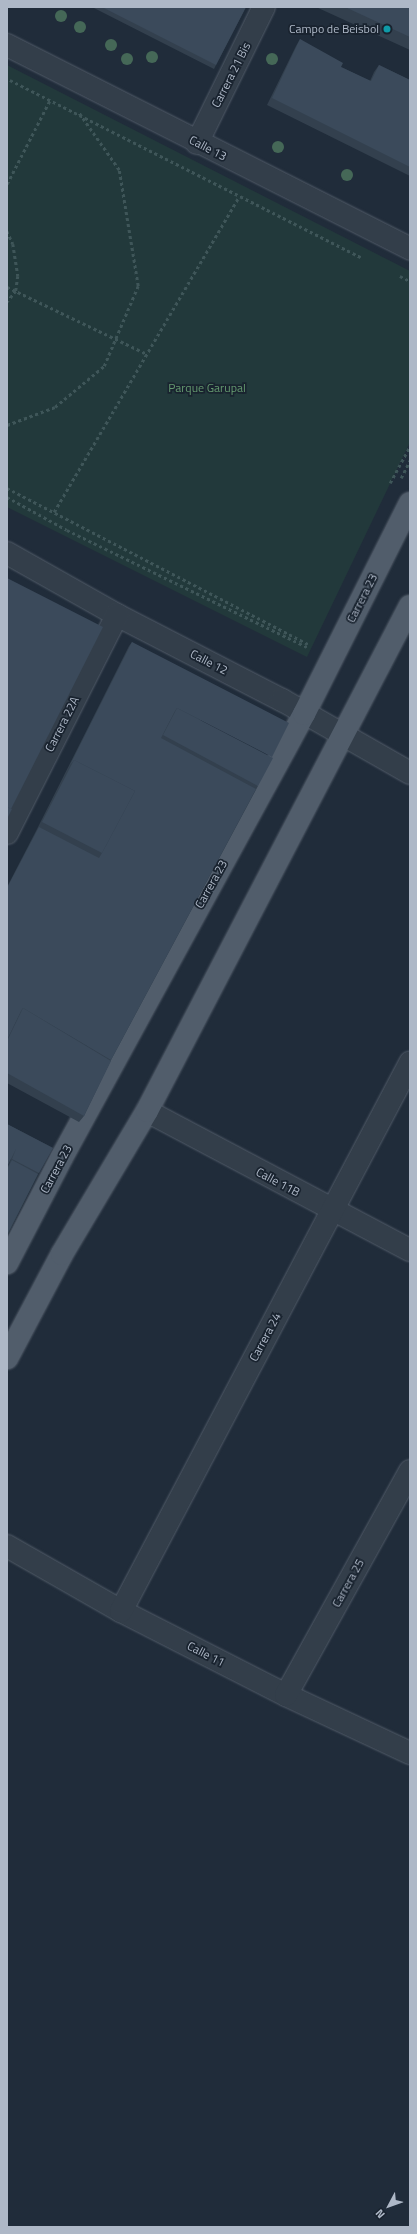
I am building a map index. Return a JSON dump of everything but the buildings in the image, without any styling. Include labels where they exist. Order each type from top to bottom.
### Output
[{"type":"main road","name":"Carrera 23","points":[[7,1263],[62,1157],[304,714],[410,503]]},
{"type":"main road","points":[[7,1358],[62,1254],[147,1111],[410,606]]},
{"type":"street","name":"Carrera 21 Bis","points":[[197,143],[264,7]]},
{"type":"street","name":"Calle 13","points":[[7,45],[197,143],[410,249]]},
{"type":"street","name":"Calle 12","points":[[7,553],[117,615],[343,734],[410,773]]},
{"type":"street","name":"Carrera 22A","points":[[7,833],[117,615]]},
{"type":"street","name":"Carrera 24","points":[[121,1611],[410,1063]]},
{"type":"street","name":"Calle 11B","points":[[147,1111],[332,1211],[410,1250]]},
{"type":"street","points":[[41,1146],[62,1157]]},
{"type":"street","name":"Carrera 25","points":[[286,1694],[410,1471]]},
{"type":"street","name":"Calle 11","points":[[7,1546],[121,1611],[286,1694],[410,1753]]},
{"type":"path","points":[[7,77],[15,76]]},
{"type":"path","points":[[7,77],[239,197],[362,258]]},
{"type":"path","points":[[7,425],[55,407],[104,366],[138,286],[119,170],[76,110],[35,87]]},
{"type":"path","points":[[7,184],[50,100]]},
{"type":"path","points":[[54,512],[239,197]]},
{"type":"path","points":[[7,231],[13,244],[16,262],[16,291],[7,302]]},
{"type":"path","points":[[396,275],[410,281]]},
{"type":"path","points":[[7,287],[147,354]]},
{"type":"path","points":[[387,489],[410,446]]},
{"type":"path","points":[[7,488],[308,644],[311,637]]},
{"type":"path","points":[[7,497],[67,530],[331,660]]},
{"type":"green space","name":"Parque Garupal","points":[[7,65],[410,271],[410,442],[307,657],[7,507]]},
{"type":"place","name":"Campo de Beisbol","points":[[387,29]]}]
